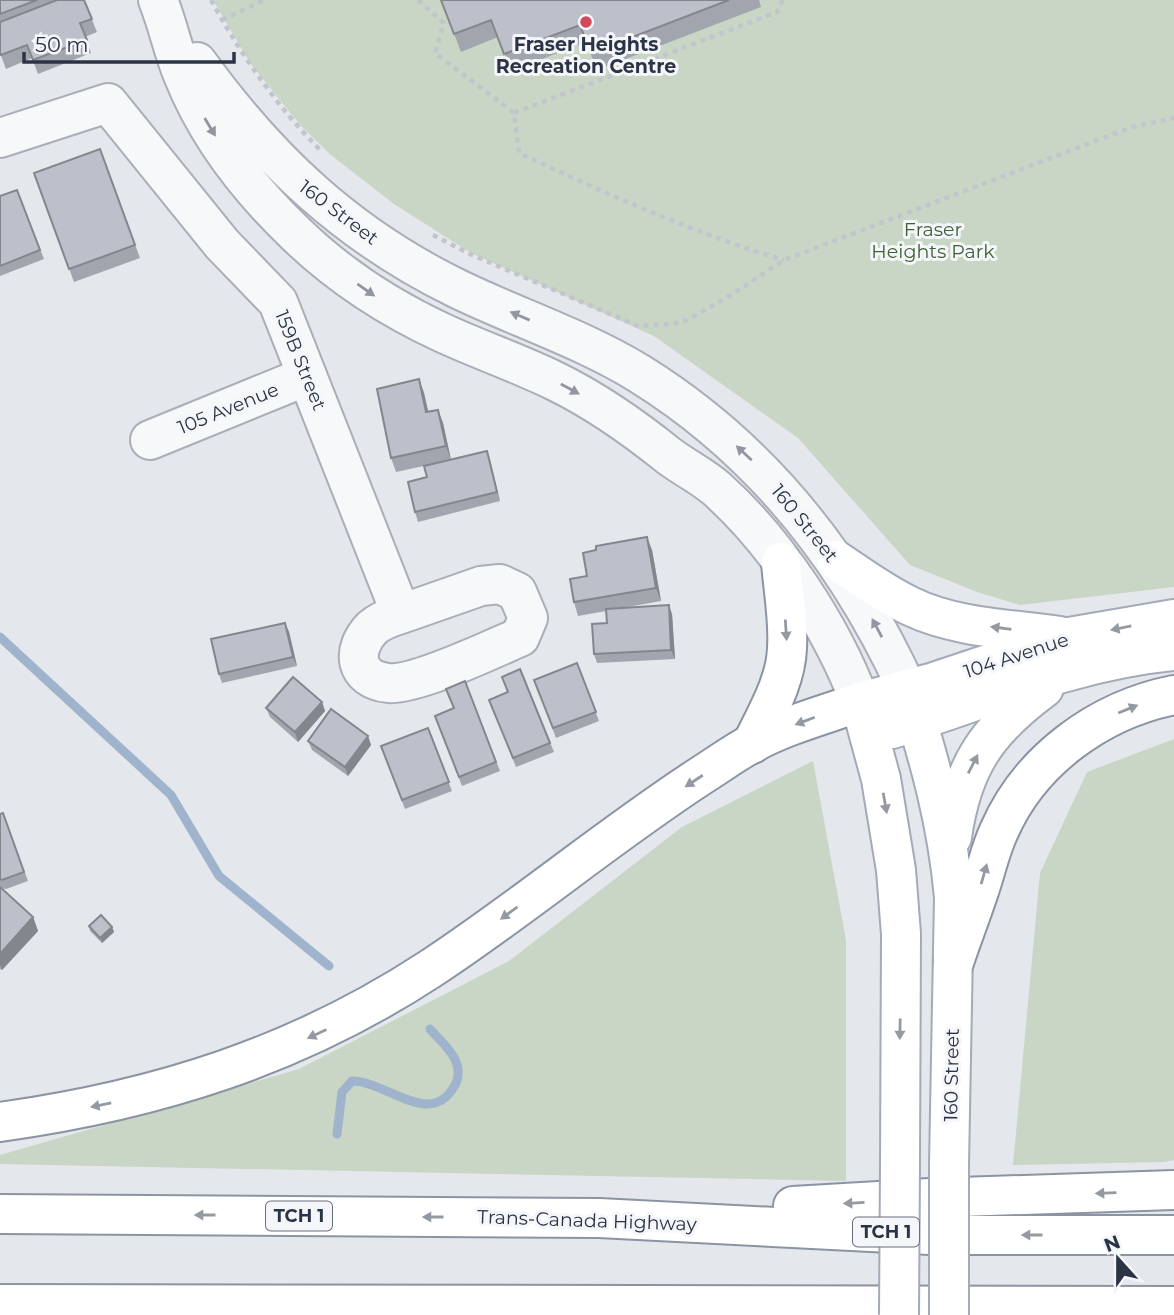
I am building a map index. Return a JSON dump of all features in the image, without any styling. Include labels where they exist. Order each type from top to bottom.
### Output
[{"type":"main road","points":[[836,560],[894,597],[930,614],[975,624],[1069,654],[987,740],[968,775],[956,807],[950,853]]},
{"type":"main road","points":[[751,744],[771,705],[786,662],[788,647],[781,562]]},
{"type":"main road","name":"104 Avenue","points":[[0,1122],[83,1109],[187,1084],[283,1049],[339,1023],[456,951],[634,821],[751,744],[811,719],[865,719],[1174,619]]},
{"type":"main road","name":"104 Avenue","points":[[1069,654],[1128,657],[1174,651]]},
{"type":"main road","points":[[954,962],[1000,829],[1014,803],[1034,777],[1069,743],[1097,723],[1130,708],[1174,695]]},
{"type":"main road","name":"160 Street","points":[[912,705],[941,802],[954,897],[949,1315]]},
{"type":"main road","name":"160 Street","points":[[865,719],[881,779],[893,847],[900,921],[899,1315]]},
{"type":"main road","points":[[599,1218],[930,1198],[1174,1189]]},
{"type":"main road","name":"Trans-Canada Highway","points":[[0,1214],[599,1218],[930,1235],[1174,1235]]},
{"type":"main road","points":[[0,1304],[1174,1306]]},
{"type":"street","name":"160 Street","points":[[162,9],[227,103],[281,164],[307,189],[350,223],[425,272],[625,365],[667,392],[731,441],[759,467],[806,519],[836,560],[868,612],[912,705]]},
{"type":"street","name":"160 Street","points":[[162,9],[183,76],[195,103],[227,155],[269,206],[309,246],[390,306],[441,332],[554,381],[618,417],[716,488],[781,562],[824,625],[849,673],[865,719]]},
{"type":"street","name":"159B Street","points":[[0,138],[108,103],[222,244],[278,302],[401,614]]},
{"type":"street","name":"105 Avenue","points":[[150,440],[307,376]]},
{"type":"path","points":[[211,0],[246,61],[278,102],[328,157]]},
{"type":"path","points":[[222,20],[264,0]]},
{"type":"path","points":[[418,0],[444,23],[435,53],[514,113],[519,153],[596,189],[749,250],[784,260]]},
{"type":"path","points":[[514,113],[777,12],[783,0]]},
{"type":"path","points":[[430,233],[470,254],[638,326],[655,327],[687,320],[784,260],[1132,127],[1174,118]]},
{"type":"green space","name":"Fraser Heights Park","points":[[213,0],[1174,0],[1174,587],[1020,605],[977,592],[910,565],[798,438],[654,336],[471,253],[394,204],[331,155],[301,126],[250,63]]},
{"type":"green space","points":[[1174,739],[1174,1160],[1013,1165],[1040,873],[1087,772]]},
{"type":"green space","points":[[813,761],[846,940],[846,1181],[0,1164],[0,1155],[299,1069],[509,961],[682,827]]},
{"type":"building","points":[[0,0],[37,0],[0,14]]},
{"type":"building","points":[[57,0],[84,0],[92,19],[80,23],[87,40],[33,60],[27,45],[1,55],[0,22]]},
{"type":"building","name":"Fraser Heights Recreation Centre","points":[[441,0],[729,0],[591,53],[580,25],[504,54],[491,20],[454,34]]},
{"type":"building","points":[[100,149],[135,245],[69,269],[34,173]]},
{"type":"building","points":[[17,190],[40,250],[0,266],[0,196]]},
{"type":"building","points":[[419,379],[426,412],[438,410],[446,446],[391,458],[377,389]]},
{"type":"building","points":[[487,451],[497,492],[415,512],[408,482],[427,477],[424,466]]},
{"type":"building","points":[[647,537],[656,588],[574,602],[570,579],[587,576],[583,553],[596,550],[596,546]]},
{"type":"building","points":[[669,605],[671,650],[594,654],[592,624],[607,623],[606,609]]},
{"type":"building","points":[[285,623],[293,657],[219,674],[211,639]]},
{"type":"building","points":[[577,663],[596,712],[553,728],[534,680]]},
{"type":"building","points":[[520,669],[550,743],[513,758],[489,700],[508,692],[502,677]]},
{"type":"building","points":[[293,677],[322,702],[295,732],[266,708]]},
{"type":"building","points":[[465,681],[496,762],[459,777],[435,716],[454,708],[446,689]]},
{"type":"building","points":[[331,709],[368,736],[345,767],[308,741]]},
{"type":"building","points":[[428,728],[449,782],[402,800],[381,746]]},
{"type":"building","points":[[3,813],[24,872],[2,880],[0,814]]},
{"type":"building","points":[[0,887],[33,917],[0,954]]},
{"type":"building","points":[[101,915],[112,927],[100,938],[89,926]]},
{"type":"waterway","points":[[0,637],[171,795],[219,876],[329,966]]},
{"type":"waterway","points":[[337,1134],[342,1092],[352,1081],[365,1083],[421,1104],[434,1103],[445,1098],[455,1085],[458,1069],[452,1054],[430,1029]]},
{"type":"place","name":"Fraser Heights Recreation Centre","points":[[586,22]]}]
